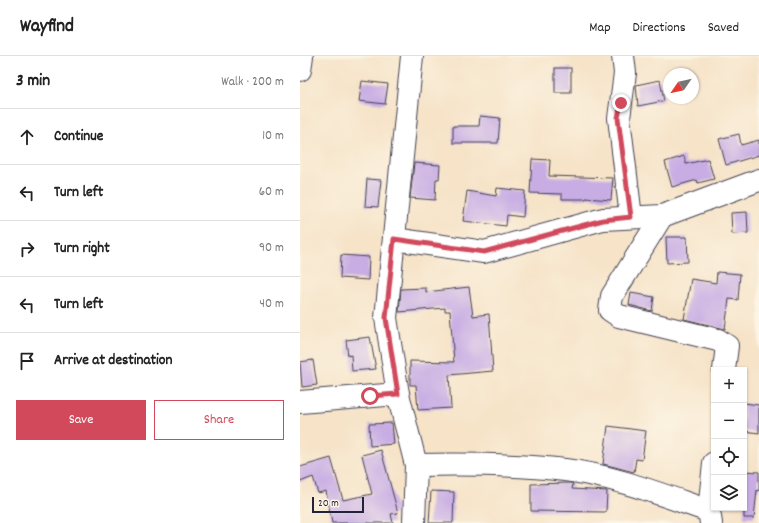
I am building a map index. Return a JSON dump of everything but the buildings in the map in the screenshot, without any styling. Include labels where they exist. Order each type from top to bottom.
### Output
[{"type":"street","points":[[300,70],[302,56]]},
{"type":"street","points":[[412,56],[386,318],[398,394],[416,465],[414,523]]},
{"type":"street","points":[[623,56],[625,73],[618,118],[631,217]]},
{"type":"street","points":[[394,239],[484,252],[603,220],[662,216],[759,180]]},
{"type":"street","points":[[662,216],[612,296],[610,310],[618,316],[718,340],[727,346],[724,367]]},
{"type":"street","points":[[300,402],[398,394]]},
{"type":"street","points":[[416,465],[488,463],[567,470],[639,487],[710,517],[713,475]]},
{"type":"route","points":[[370,396],[398,394],[386,318],[394,239],[484,252],[603,220],[631,217],[618,118],[621,103]]}]
